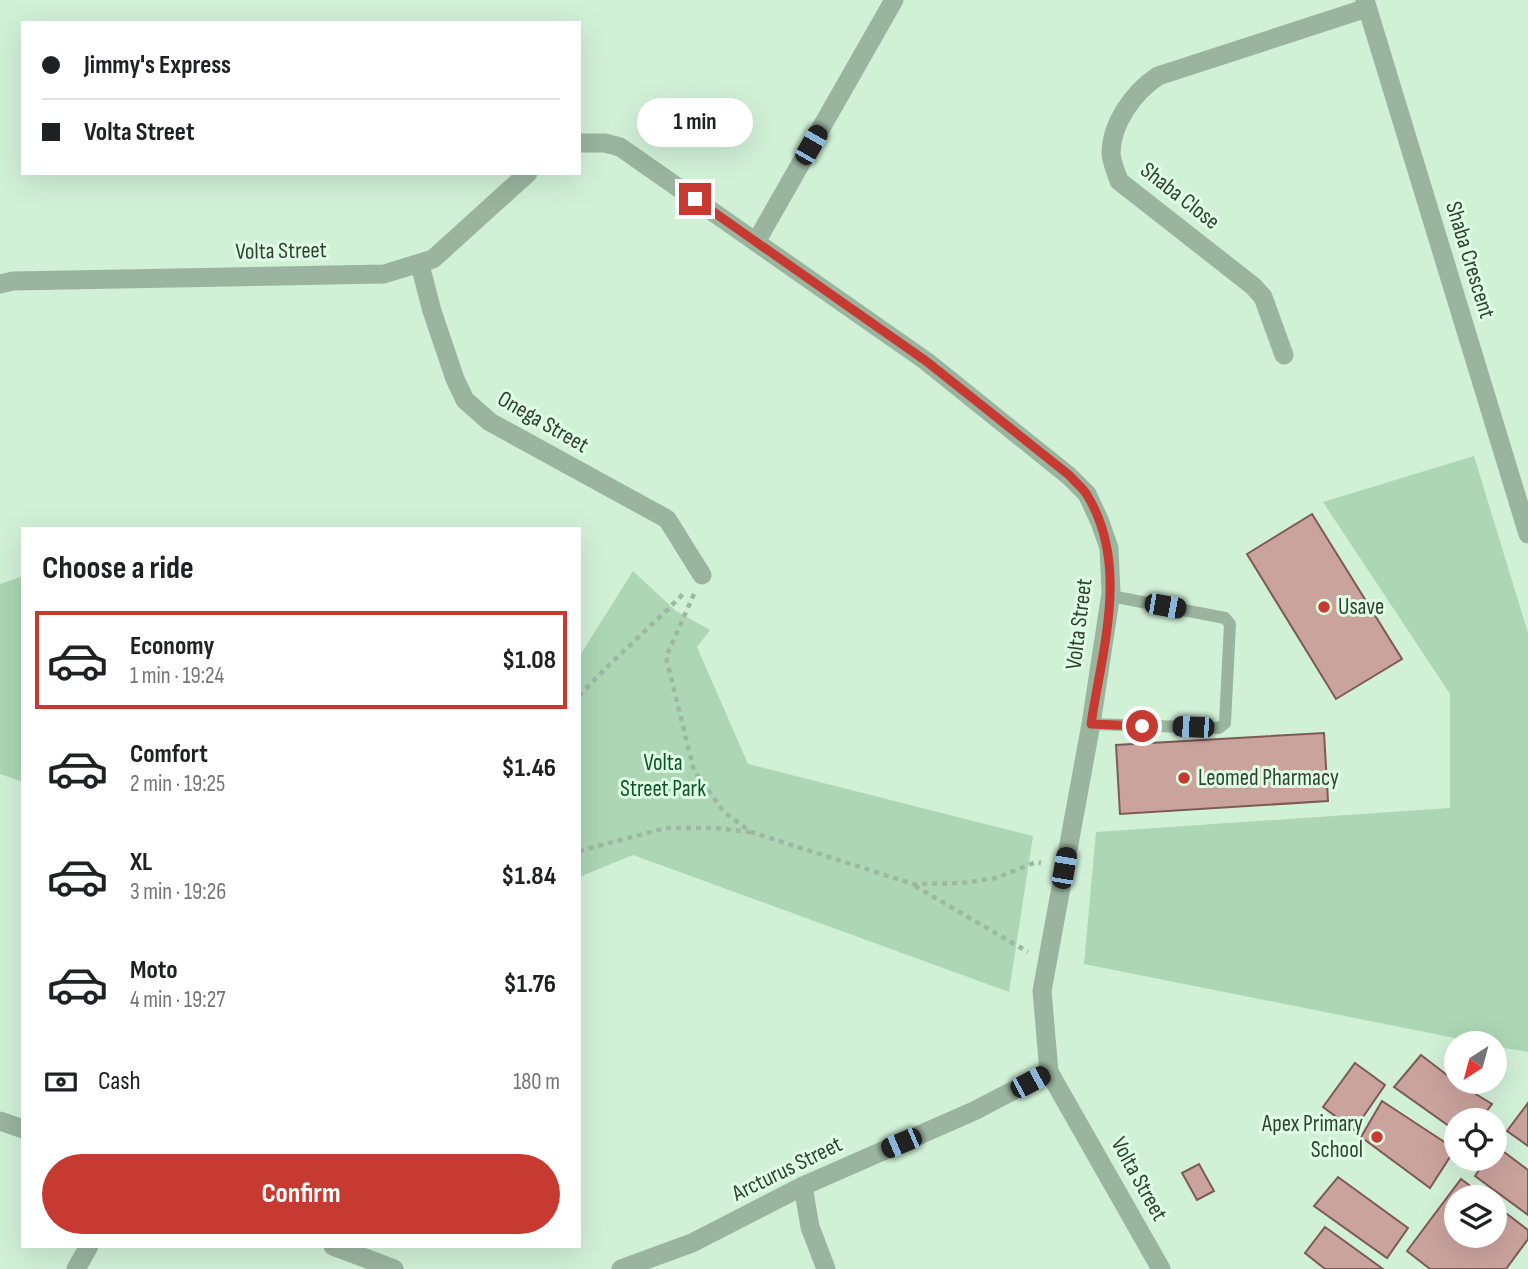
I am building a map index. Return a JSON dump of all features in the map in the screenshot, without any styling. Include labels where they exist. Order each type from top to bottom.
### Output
[{"type":"street","points":[[756,242],[894,0]]},
{"type":"street","name":"Shaba Close","points":[[1284,355],[1263,297],[1253,286],[1119,181],[1111,154],[1116,132],[1136,93],[1158,76],[1366,4]]},
{"type":"street","name":"Shaba Crescent","points":[[1366,4],[1528,534]]},
{"type":"street","name":"Volta Street","points":[[581,143],[605,143],[620,147],[926,361],[1069,475],[1087,494],[1109,548],[1111,596],[1091,724],[1042,991],[1049,1072],[1161,1269]]},
{"type":"street","name":"Volta Street","points":[[0,284],[13,281],[384,274],[433,259],[526,175]]},
{"type":"street","name":"Onega Street","points":[[420,265],[455,379],[465,400],[490,422],[667,519],[702,575]]},
{"type":"street","name":"Arcturus Street","points":[[621,1269],[692,1243],[803,1186],[974,1111],[1049,1072]]},
{"type":"street","points":[[0,1121],[21,1128]]},
{"type":"street","points":[[803,1186],[810,1227],[826,1269]]},
{"type":"street","points":[[76,1269],[88,1248]]},
{"type":"street","points":[[338,1248],[394,1269]]},
{"type":"lane","points":[[1091,724],[1219,728],[1224,723],[1230,624],[1225,618],[1111,596]]},
{"type":"path","points":[[581,694],[607,665],[653,625],[702,575]]},
{"type":"path","points":[[702,575],[666,657],[694,771],[723,812],[751,832]]},
{"type":"path","points":[[581,850],[666,828],[716,828],[751,832],[913,884],[1025,951],[1048,961]]},
{"type":"path","points":[[913,884],[963,883],[996,878],[1036,862],[1064,868]]},
{"type":"green space","points":[[1474,456],[1528,633],[1528,1052],[1507,1048],[1507,1031],[1444,1031],[1444,1036],[1084,964],[1096,832],[1450,808],[1450,694],[1323,502]]},
{"type":"green space","name":"Volta Street Park","points":[[633,571],[676,611],[710,630],[697,647],[748,764],[1033,836],[1009,992],[633,855],[581,876],[581,654]]},
{"type":"green space","points":[[21,577],[21,781],[0,774],[0,584]]},
{"type":"building","name":"Usave","points":[[1312,514],[1402,659],[1336,699],[1247,554]]},
{"type":"building","points":[[1324,733],[1328,801],[1120,814],[1116,745]]},
{"type":"building","points":[[1421,1055],[1444,1073],[1444,1094],[1476,1094],[1492,1104],[1489,1108],[1444,1108],[1444,1122],[1394,1087]]},
{"type":"building","points":[[1355,1063],[1385,1085],[1354,1130],[1323,1107]]},
{"type":"building","points":[[1382,1101],[1444,1142],[1444,1166],[1430,1188],[1361,1137]]},
{"type":"building","points":[[1528,1103],[1528,1146],[1507,1131]]},
{"type":"building","points":[[1507,1154],[1528,1170],[1528,1215],[1507,1200],[1507,1185],[1487,1185],[1475,1176],[1478,1171],[1507,1171]]},
{"type":"building","points":[[1199,1164],[1214,1191],[1197,1200],[1182,1173]]},
{"type":"building","points":[[1338,1177],[1408,1228],[1387,1258],[1314,1206]]},
{"type":"building","points":[[1461,1179],[1469,1185],[1456,1185]]},
{"type":"building","points":[[1444,1202],[1444,1248],[1507,1248],[1507,1214],[1528,1230],[1528,1239],[1506,1269],[1430,1269],[1407,1251]]},
{"type":"building","points":[[1325,1227],[1383,1269],[1325,1269],[1305,1253]]},
{"type":"place","name":"Usave","points":[[1324,607]]},
{"type":"place","name":"Leomed Pharmacy","points":[[1184,778]]},
{"type":"place","name":"Apex Primary School","points":[[1377,1137]]},
{"type":"route","points":[[695,199],[926,361],[1069,475],[1087,494],[1109,548],[1111,593],[1091,724],[1142,726]]}]
